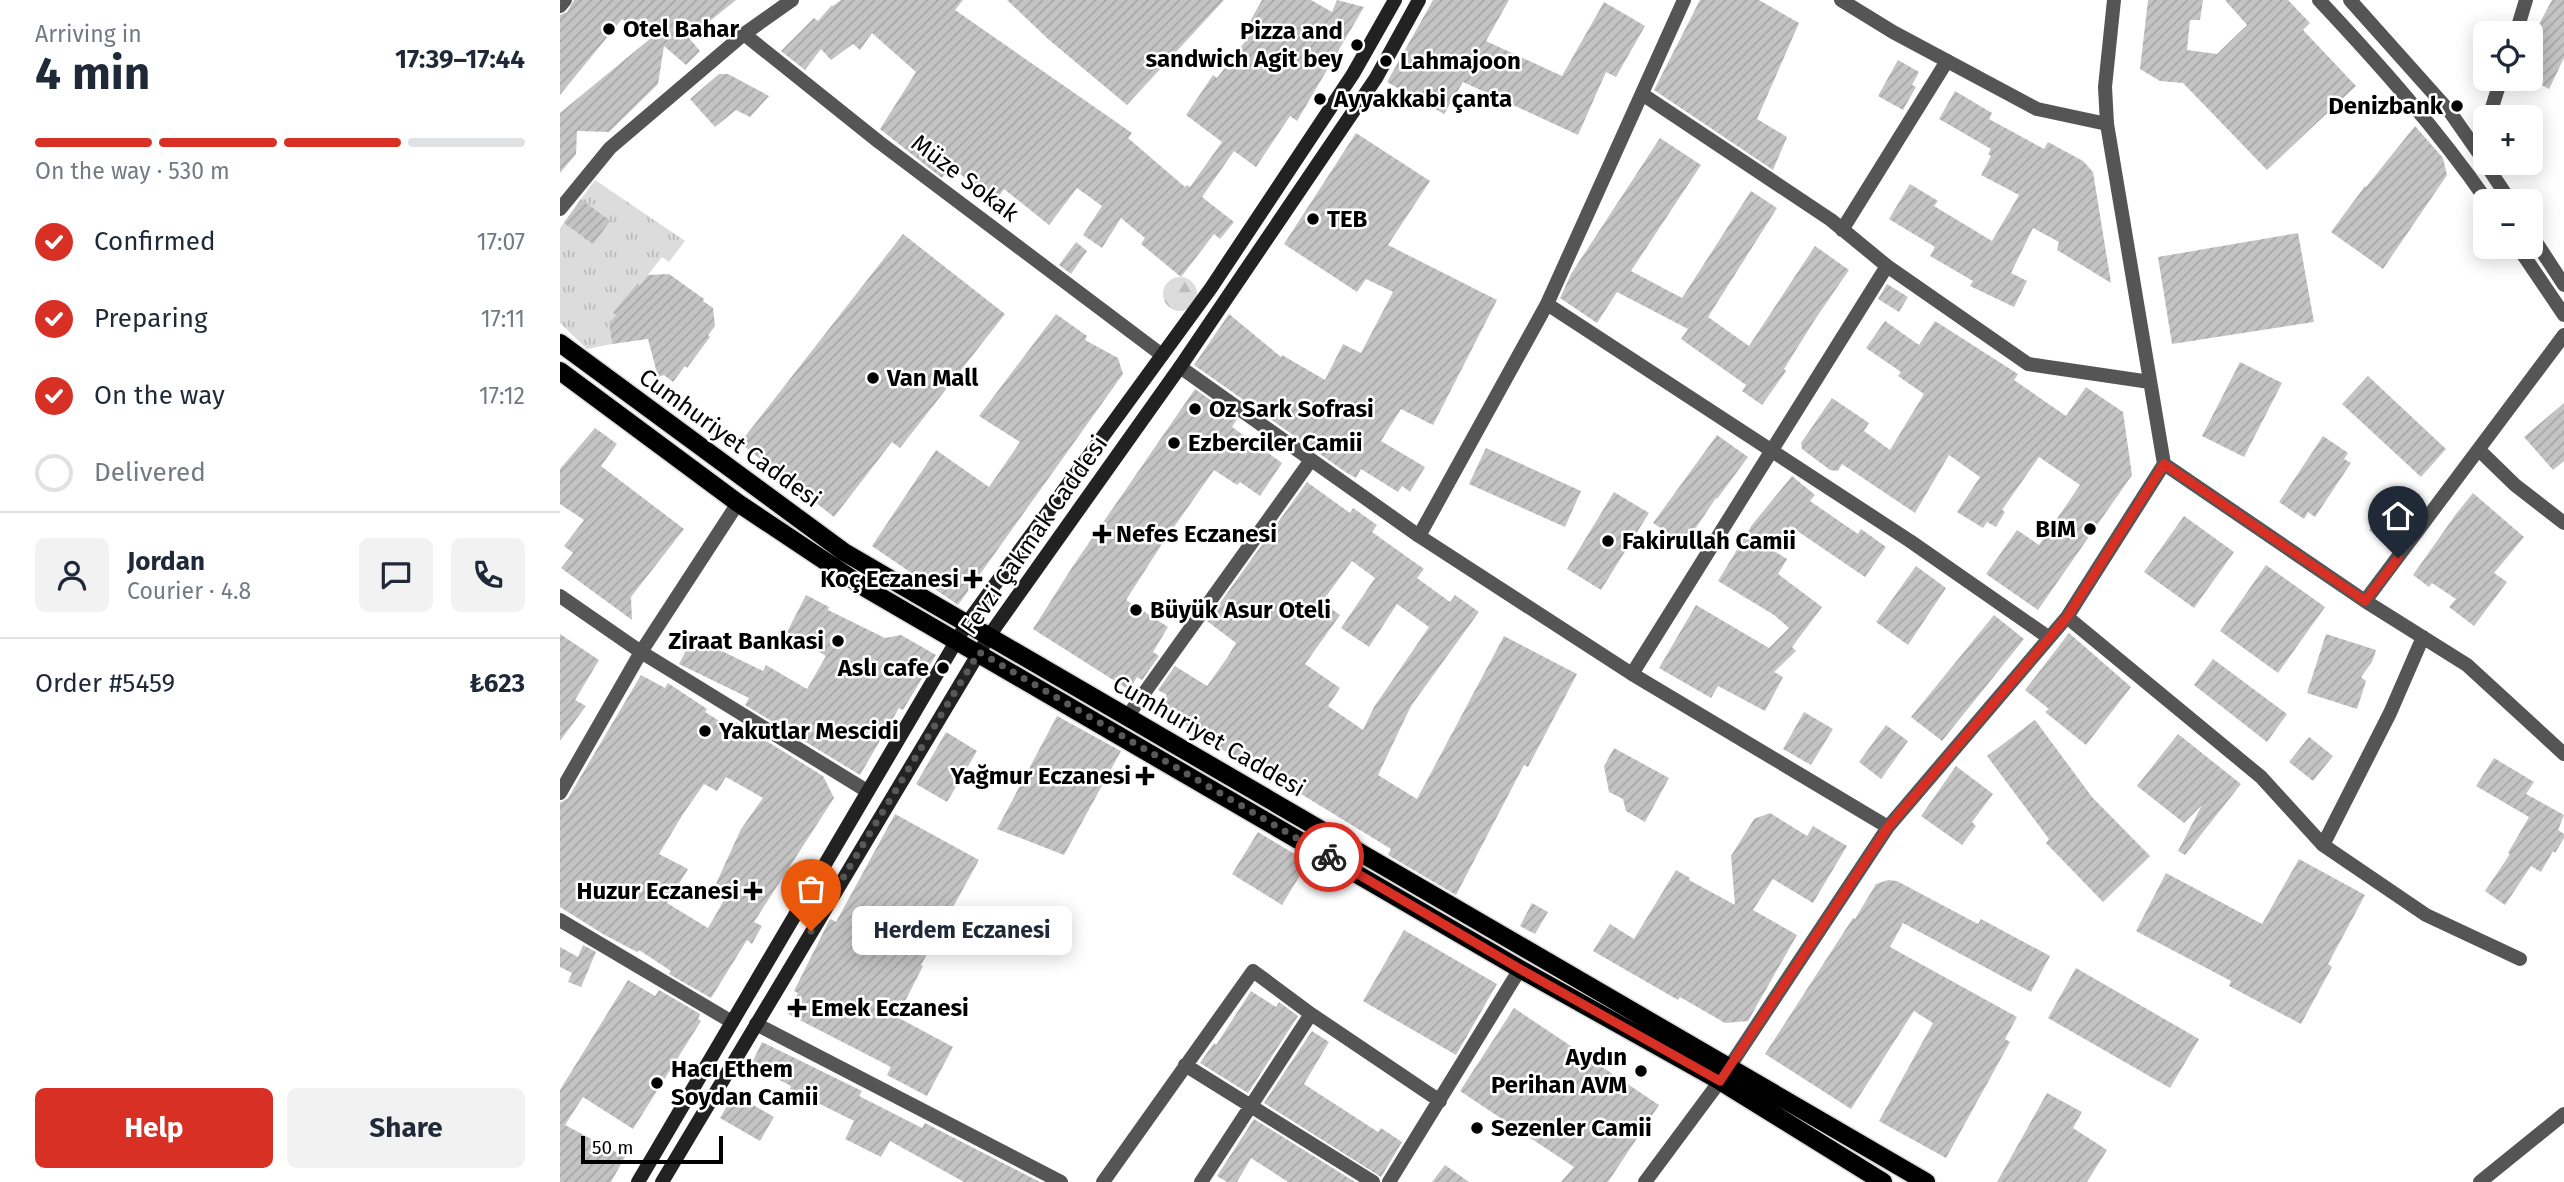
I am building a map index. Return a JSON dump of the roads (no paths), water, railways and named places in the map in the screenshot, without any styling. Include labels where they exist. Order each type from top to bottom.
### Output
[{"type":"main road","name":"Fevzi Çakmak Caddesi","points":[[638,1182],[967,623],[1211,288],[1353,74],[1395,0]]},
{"type":"main road","name":"Fevzi Çakmak Caddesi","points":[[662,1182],[989,636],[1180,368],[1376,78],[1419,0]]},
{"type":"main road","name":"Cumhuriyet Caddesi","points":[[560,343],[844,552],[1519,947],[1725,1074],[1883,1182]]},
{"type":"main road","name":"Cumhuriyet Caddesi","points":[[560,372],[738,503],[867,589],[1520,969],[1725,1074],[1926,1182]]},
{"type":"street","points":[[560,6],[565,0]]},
{"type":"street","points":[[560,209],[610,148],[744,34],[792,0]]},
{"type":"street","points":[[1419,536],[1548,304],[1684,0]]},
{"type":"street","points":[[1841,0],[1893,32],[2037,109],[2107,124]]},
{"type":"street","points":[[1645,1182],[1725,1074],[1888,827],[2067,617],[2164,464],[2107,124],[2105,87],[2114,0]]},
{"type":"street","points":[[2319,0],[2376,61],[2454,153],[2479,189]]},
{"type":"street","points":[[2350,0],[2423,81],[2473,144]]},
{"type":"street","points":[[2520,21],[2526,0]]},
{"type":"street","name":"Müze Sokak","points":[[744,34],[879,142],[1162,355]]},
{"type":"street","points":[[1843,230],[1947,61]]},
{"type":"street","points":[[1642,94],[1830,219],[1886,266],[2028,364],[2150,382]]},
{"type":"street","points":[[2543,252],[2563,280]]},
{"type":"street","points":[[2526,259],[2564,315]]},
{"type":"street","points":[[1632,674],[1886,266]]},
{"type":"street","points":[[1548,304],[1910,541],[2048,637]]},
{"type":"street","points":[[2365,601],[2564,335]]},
{"type":"street","points":[[1180,368],[1419,536],[1632,674],[1888,827]]},
{"type":"street","points":[[2479,450],[2515,485],[2564,523]]},
{"type":"street","points":[[1127,717],[1311,460]]},
{"type":"street","points":[[2164,464],[2365,601],[2467,665],[2564,754]]},
{"type":"street","points":[[560,793],[641,652],[738,503]]},
{"type":"street","points":[[560,596],[641,652],[867,791]]},
{"type":"street","points":[[2067,617],[2261,777],[2323,845],[2426,915],[2520,959]]},
{"type":"street","points":[[2323,845],[2390,713],[2423,637]]},
{"type":"street","points":[[560,920],[732,1022]]},
{"type":"street","points":[[1389,1182],[1520,969]]},
{"type":"street","points":[[1103,1182],[1253,971],[1311,1014],[1440,1101]]},
{"type":"street","points":[[1201,1182],[1311,1014]]},
{"type":"street","points":[[755,1024],[1061,1182]]},
{"type":"street","points":[[1185,1065],[1373,1182]]},
{"type":"street","points":[[2480,1182],[2564,1114]]},
{"type":"place","name":"Otel Bahar","points":[[609,29]]},
{"type":"place","name":"Pizza and sandwich Agit bey","points":[[1357,45]]},
{"type":"place","name":"Lahmajoon","points":[[1386,61]]},
{"type":"place","name":"Ayyakkabi çanta","points":[[1320,99]]},
{"type":"place","name":"Denizbank","points":[[2457,106]]},
{"type":"place","name":"TEB","points":[[1313,219]]},
{"type":"place","name":"Van Mall","points":[[873,378]]},
{"type":"place","name":"Oz Sark Sofrasi","points":[[1195,409]]},
{"type":"place","name":"Ezberciler Camii","points":[[1174,443]]},
{"type":"place","name":"BIM","points":[[2090,529]]},
{"type":"place","name":"Nefes Eczanesi","points":[[1102,534]]},
{"type":"place","name":"Fakirullah Camii","points":[[1608,541]]},
{"type":"place","name":"Koç Eczanesi","points":[[973,579]]},
{"type":"place","name":"Büyük Asur Oteli","points":[[1136,610]]},
{"type":"place","name":"Ziraat Bankasi","points":[[838,641]]},
{"type":"place","name":"Aslı cafe","points":[[943,668]]},
{"type":"place","name":"Yakutlar Mescidi","points":[[705,731]]},
{"type":"place","name":"Yağmur Eczanesi","points":[[1145,776]]},
{"type":"place","name":"Huzur Eczanesi","points":[[753,891]]},
{"type":"place","name":"Herdem Eczanesi","points":[[811,931]]},
{"type":"place","name":"Emek Eczanesi","points":[[797,1008]]},
{"type":"place","name":"Aydın Perihan AVM","points":[[1641,1071]]},
{"type":"place","name":"Hacı Ethem Soydan Camii","points":[[657,1083]]},
{"type":"place","name":"Sezenler Camii","points":[[1477,1128]]}]
